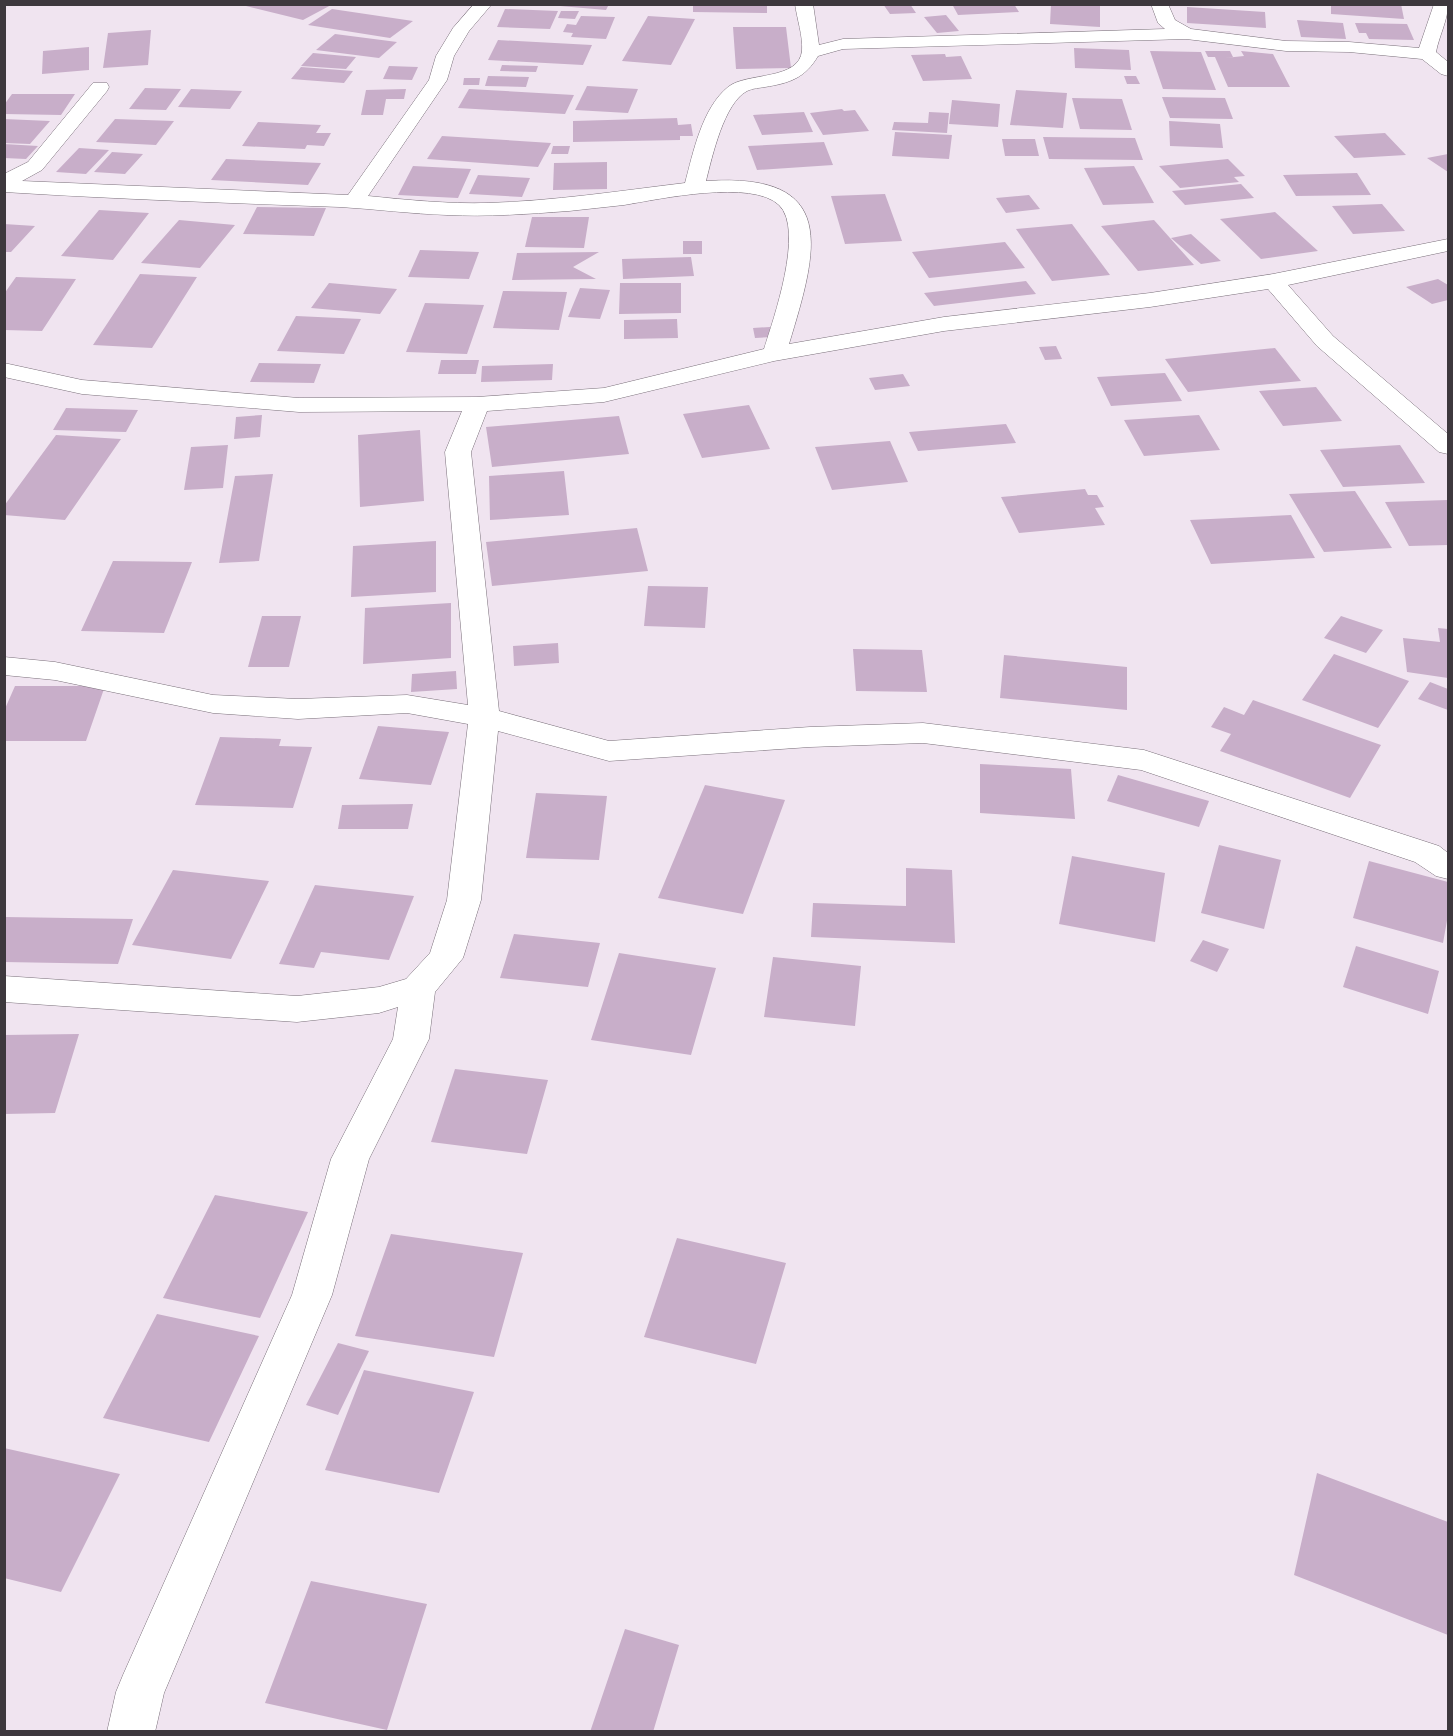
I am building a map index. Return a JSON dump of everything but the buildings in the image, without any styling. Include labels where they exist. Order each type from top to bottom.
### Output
[{"type":"street","points":[[354,201],[438,80],[445,56],[462,28],[484,4]]},
{"type":"street","points":[[694,188],[702,158],[726,99],[739,88],[787,76],[800,70],[811,52],[804,4]]},
{"type":"street","points":[[1158,4],[1167,23],[1186,34]]},
{"type":"street","points":[[1427,54],[1430,37],[1443,4]]},
{"type":"street","points":[[811,52],[843,44],[1186,34],[1286,46],[1349,47],[1427,54],[1449,70]]},
{"type":"street","points":[[4,184],[35,166],[100,87]]},
{"type":"street","points":[[4,184],[354,201],[447,209],[546,207],[632,199],[694,188],[732,186],[763,190],[786,200],[798,218],[799,267],[774,354]]},
{"type":"street","points":[[4,370],[82,387],[299,405],[477,404],[604,394],[774,354],[945,324],[1150,300],[1273,281],[1449,245]]},
{"type":"street","points":[[1273,281],[1325,341],[1449,447]]},
{"type":"street","points":[[4,989],[297,1010],[379,1000],[418,988],[446,958],[464,900],[484,717],[458,452],[477,404]]},
{"type":"street","points":[[4,666],[55,671],[213,704],[298,709],[407,704],[484,717],[609,751],[810,737],[923,732],[1144,760],[1427,854],[1449,868]]},
{"type":"street","points":[[131,1731],[140,1692],[312,1295],[350,1159],[411,1040],[418,988]]}]
